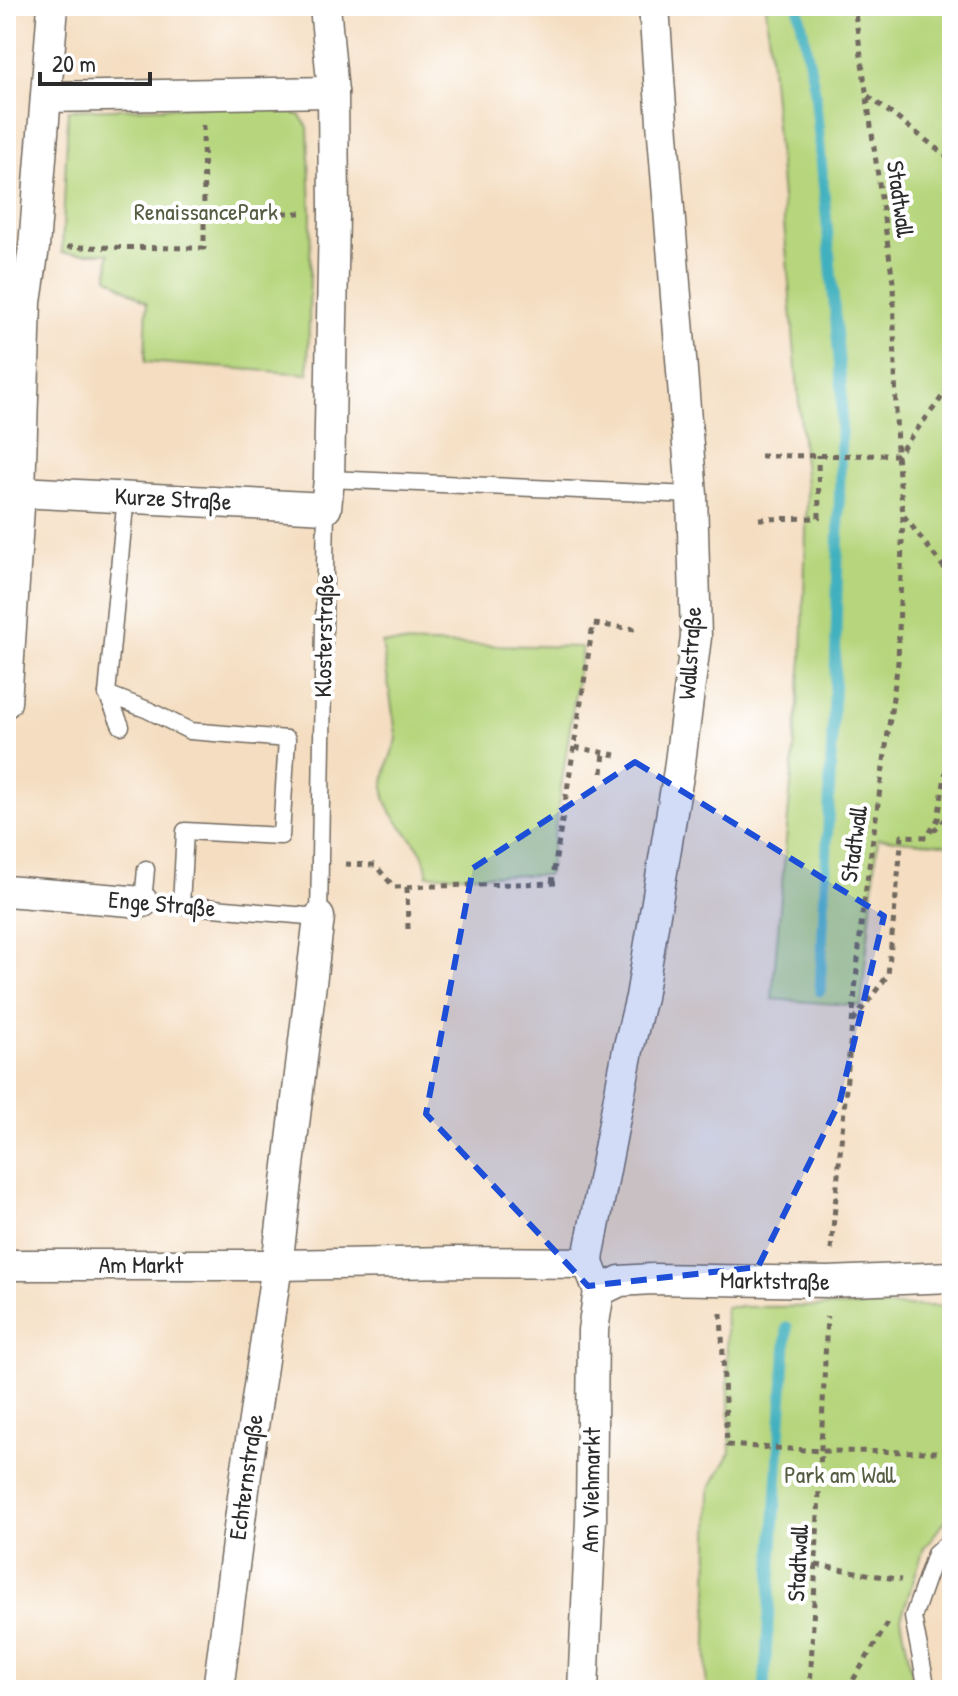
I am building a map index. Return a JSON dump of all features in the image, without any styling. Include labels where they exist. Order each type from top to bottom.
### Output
[{"type":"street","points":[[6,702],[20,492],[26,302],[34,247],[53,6]]},
{"type":"street","name":"Klosterstraße","points":[[325,6],[333,92],[334,214],[327,494]]},
{"type":"street","name":"Wallstraße","points":[[594,1277],[628,1050],[641,997],[679,770],[696,637],[692,495],[654,6]]},
{"type":"street","points":[[46,97],[333,92]]},
{"type":"street","name":"Kurze Straße","points":[[20,492],[126,496],[327,494]]},
{"type":"street","name":"Enge Straße","points":[[6,891],[143,902]]},
{"type":"street","name":"Klosterstraße","points":[[277,1265],[319,917]]},
{"type":"street","name":"Marktstraße","points":[[277,1265],[454,1262],[620,1281],[828,1282],[952,1277]]},
{"type":"street","name":"Am Markt","points":[[6,1265],[277,1265]]},
{"type":"street","name":"Echternstraße","points":[[218,1690],[277,1265]]},
{"type":"street","name":"Am Viehmarkt","points":[[583,1690],[591,1519],[594,1277]]},
{"type":"lane","points":[[327,494],[692,495]]},
{"type":"lane","name":"Klosterstraße","points":[[319,917],[327,494]]},
{"type":"lane","points":[[121,726],[107,694],[126,496]]},
{"type":"lane","points":[[107,694],[190,731],[287,739],[281,836],[185,831],[181,905]]},
{"type":"lane","points":[[143,902],[146,869]]},
{"type":"lane","name":"Enge Straße","points":[[143,902],[319,917]]},
{"type":"lane","points":[[927,1690],[913,1617],[935,1554],[952,1539]]},
{"type":"path","name":"Stadtwall","points":[[810,1690],[828,1282],[862,916],[898,662],[903,514],[897,455],[893,282],[854,6]]},
{"type":"path","points":[[34,247],[204,248],[203,94]]},
{"type":"path","points":[[867,95],[952,160]]},
{"type":"path","points":[[204,212],[334,214]]},
{"type":"path","points":[[760,456],[897,455],[952,382]]},
{"type":"path","points":[[759,519],[819,518],[818,455]]},
{"type":"path","points":[[903,514],[952,578]]},
{"type":"path","points":[[320,862],[375,865],[394,887],[554,883],[593,624],[635,629]]},
{"type":"path","points":[[574,747],[616,755]]},
{"type":"path","points":[[927,837],[938,819],[952,747]]},
{"type":"path","points":[[602,773],[604,752]]},
{"type":"path","points":[[852,1021],[888,975],[902,836],[927,837],[952,817]]},
{"type":"path","points":[[407,887],[408,929]]},
{"type":"path","points":[[720,1281],[727,1445],[821,1451],[938,1452],[952,1446]]},
{"type":"path","points":[[816,1565],[912,1582],[926,1580]]},
{"type":"path","points":[[847,1690],[888,1623]]},
{"type":"highlighted area","points":[[635,762],[884,916],[840,1101],[758,1267],[588,1286],[426,1114],[473,868]]},
{"type":"green space","points":[[766,6],[952,6],[952,845],[878,838],[861,1006],[772,999],[802,659],[807,500]]},
{"type":"green space","name":"RenaissancePark","points":[[282,105],[300,116],[308,127],[311,213],[308,374],[145,362],[147,303],[108,277],[109,253],[62,253],[68,110]]},
{"type":"green space","points":[[382,643],[582,647],[548,875],[428,875],[422,853],[393,815],[385,799],[385,778],[397,740]]},
{"type":"green space","name":"Park am Wall","points":[[952,1306],[946,1339],[944,1394],[952,1430],[952,1512],[924,1548],[901,1618],[915,1690],[706,1690],[710,1488],[731,1452],[725,1307]]},
{"type":"waterway","points":[[798,6],[815,91],[842,393],[835,676],[820,991]]},
{"type":"waterway","points":[[764,1690],[787,1327]]}]
